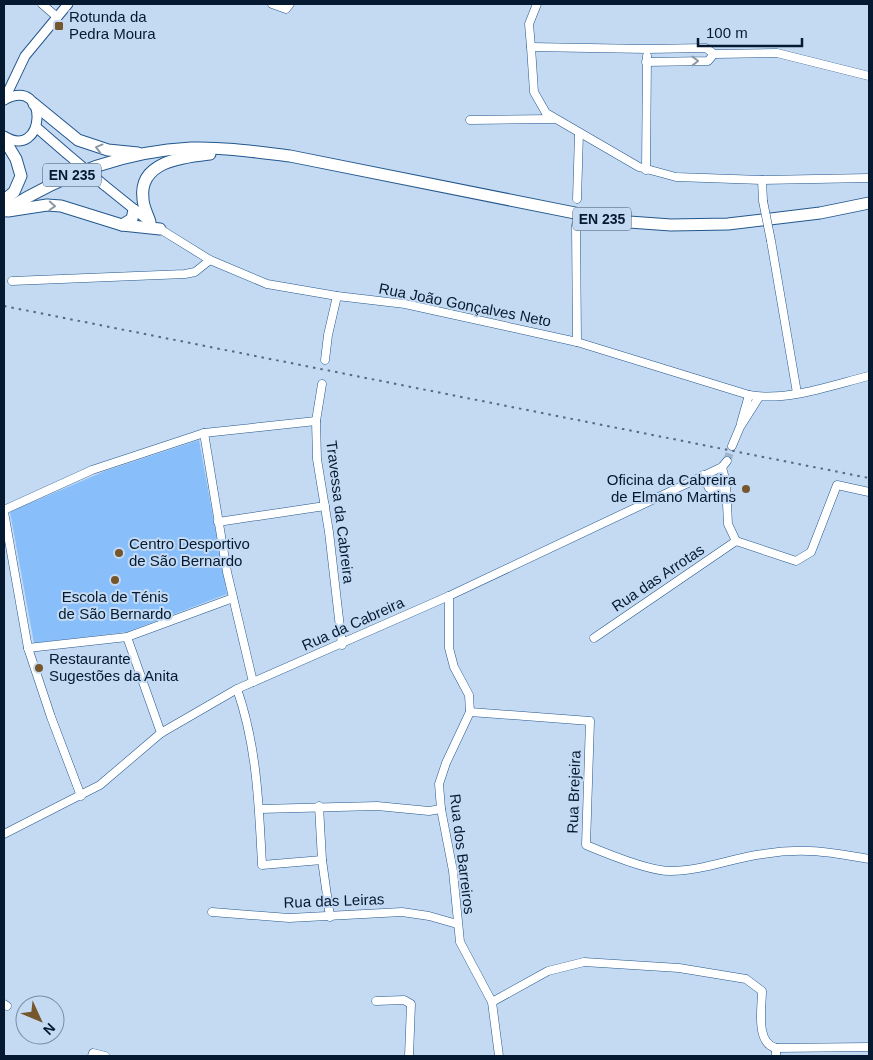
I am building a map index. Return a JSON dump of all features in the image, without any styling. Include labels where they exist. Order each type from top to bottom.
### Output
[{"type":"main road","points":[[34,104],[78,140],[93,147],[147,154]]},
{"type":"main road","points":[[4,137],[16,159],[21,176],[14,192],[4,200]]},
{"type":"main road","name":"EN 235","points":[[4,211],[62,178],[100,165],[147,154],[190,148],[248,150],[290,156],[615,221],[671,225],[728,224],[820,213],[869,203]]},
{"type":"main road","points":[[150,222],[142,198],[145,185],[151,173],[162,164],[180,158],[248,150]]},
{"type":"main road","points":[[122,225],[132,219],[132,208],[142,198]]},
{"type":"main road","points":[[4,211],[47,205],[60,206],[122,225],[160,229]]},
{"type":"street","points":[[42,4],[56,18]]},
{"type":"street","points":[[4,100],[25,56],[68,4]]},
{"type":"street","points":[[272,4],[286,9],[290,4]]},
{"type":"street","points":[[537,4],[529,24],[530,47],[534,92],[546,114],[646,170],[676,177],[762,180],[869,178]]},
{"type":"street","points":[[530,47],[706,48],[714,54],[777,54],[869,76]]},
{"type":"street","points":[[646,170],[647,49]]},
{"type":"street","points":[[646,62],[708,61],[714,54]]},
{"type":"street","points":[[4,137],[20,140],[27,137],[36,128],[38,115],[34,104],[21,96],[17,91],[14,77]]},
{"type":"street","points":[[4,100],[21,96]]},
{"type":"street","points":[[470,120],[556,119]]},
{"type":"street","name":"Rua João Gonçalves Neto","points":[[36,128],[160,229],[210,260],[267,284],[337,296],[405,304],[577,342],[759,397],[797,393],[869,376]]},
{"type":"street","points":[[576,199],[579,133]]},
{"type":"street","points":[[762,180],[763,201],[797,393]]},
{"type":"street","points":[[576,225],[577,342]]},
{"type":"street","points":[[12,281],[185,274],[195,272],[210,260]]},
{"type":"street","points":[[325,360],[328,334],[337,296]]},
{"type":"street","name":"Travessa da Cabreira","points":[[322,384],[316,421],[317,459],[325,506],[342,645]]},
{"type":"street","points":[[732,446],[740,427],[749,395]]},
{"type":"street","points":[[740,427],[759,397]]},
{"type":"street","points":[[81,796],[51,717],[28,648],[4,511],[92,470],[204,433],[316,421]]},
{"type":"street","points":[[204,433],[218,522],[233,598],[254,682]]},
{"type":"street","name":"Rua da Cabreira","points":[[4,834],[100,785],[160,733],[237,689],[342,645],[450,596],[724,464],[726,483]]},
{"type":"street","points":[[703,475],[709,488],[717,492],[727,505]]},
{"type":"street","points":[[717,492],[725,487],[726,483]]},
{"type":"street","points":[[726,483],[728,524],[736,540],[796,561],[811,552],[837,485],[869,492]]},
{"type":"street","points":[[218,522],[325,506]]},
{"type":"street","name":"Rua das Arrotas","points":[[594,638],[736,540]]},
{"type":"street","points":[[450,596],[449,648],[454,667],[469,695],[470,712]]},
{"type":"street","points":[[28,648],[127,637],[233,598]]},
{"type":"street","points":[[127,637],[160,733]]},
{"type":"street","points":[[237,689],[244,711],[253,755],[260,809],[262,865],[322,860]]},
{"type":"street","name":"Rua dos Barreiros","points":[[470,712],[446,763],[439,784],[441,809],[453,871],[460,942],[467,959],[492,1002],[499,1056]]},
{"type":"street","name":"Rua Brejeira","points":[[470,712],[590,721],[586,845],[612,856],[668,871],[697,868],[764,854],[815,849],[869,859]]},
{"type":"street","points":[[260,809],[319,806],[377,806],[429,811],[441,809]]},
{"type":"street","points":[[319,806],[322,860],[330,917]]},
{"type":"street","name":"Rua das Leiras","points":[[212,912],[289,918],[402,912],[429,916],[457,924]]},
{"type":"street","points":[[492,1002],[548,971],[584,962],[679,968],[746,979],[762,991],[762,1036],[776,1052],[869,1047]]},
{"type":"street","points":[[376,1001],[404,1000],[411,1004],[409,1056]]},
{"type":"street","points":[[92,1056],[93,1053],[105,1056]]},
{"type":"shaded area","name":"Centro Desportivo de São Bernardo","points":[[199,440],[227,594],[127,632],[34,643],[10,512],[105,471]]},
{"type":"tunnel","points":[[727,461],[732,446]]},
{"type":"railway","points":[[4,306],[869,478]]},
{"type":"place","name":"Rotunda da Pedra Moura","points":[[59,26]]},
{"type":"place","name":"Oficina da Cabreira de Elmano Martins","points":[[746,489]]},
{"type":"place","name":"Centro Desportivo de São Bernardo","points":[[119,553]]},
{"type":"place","name":"Escola de Ténis de São Bernardo","points":[[115,580]]},
{"type":"place","name":"Restaurante Sugestões da Anita","points":[[39,668]]}]
